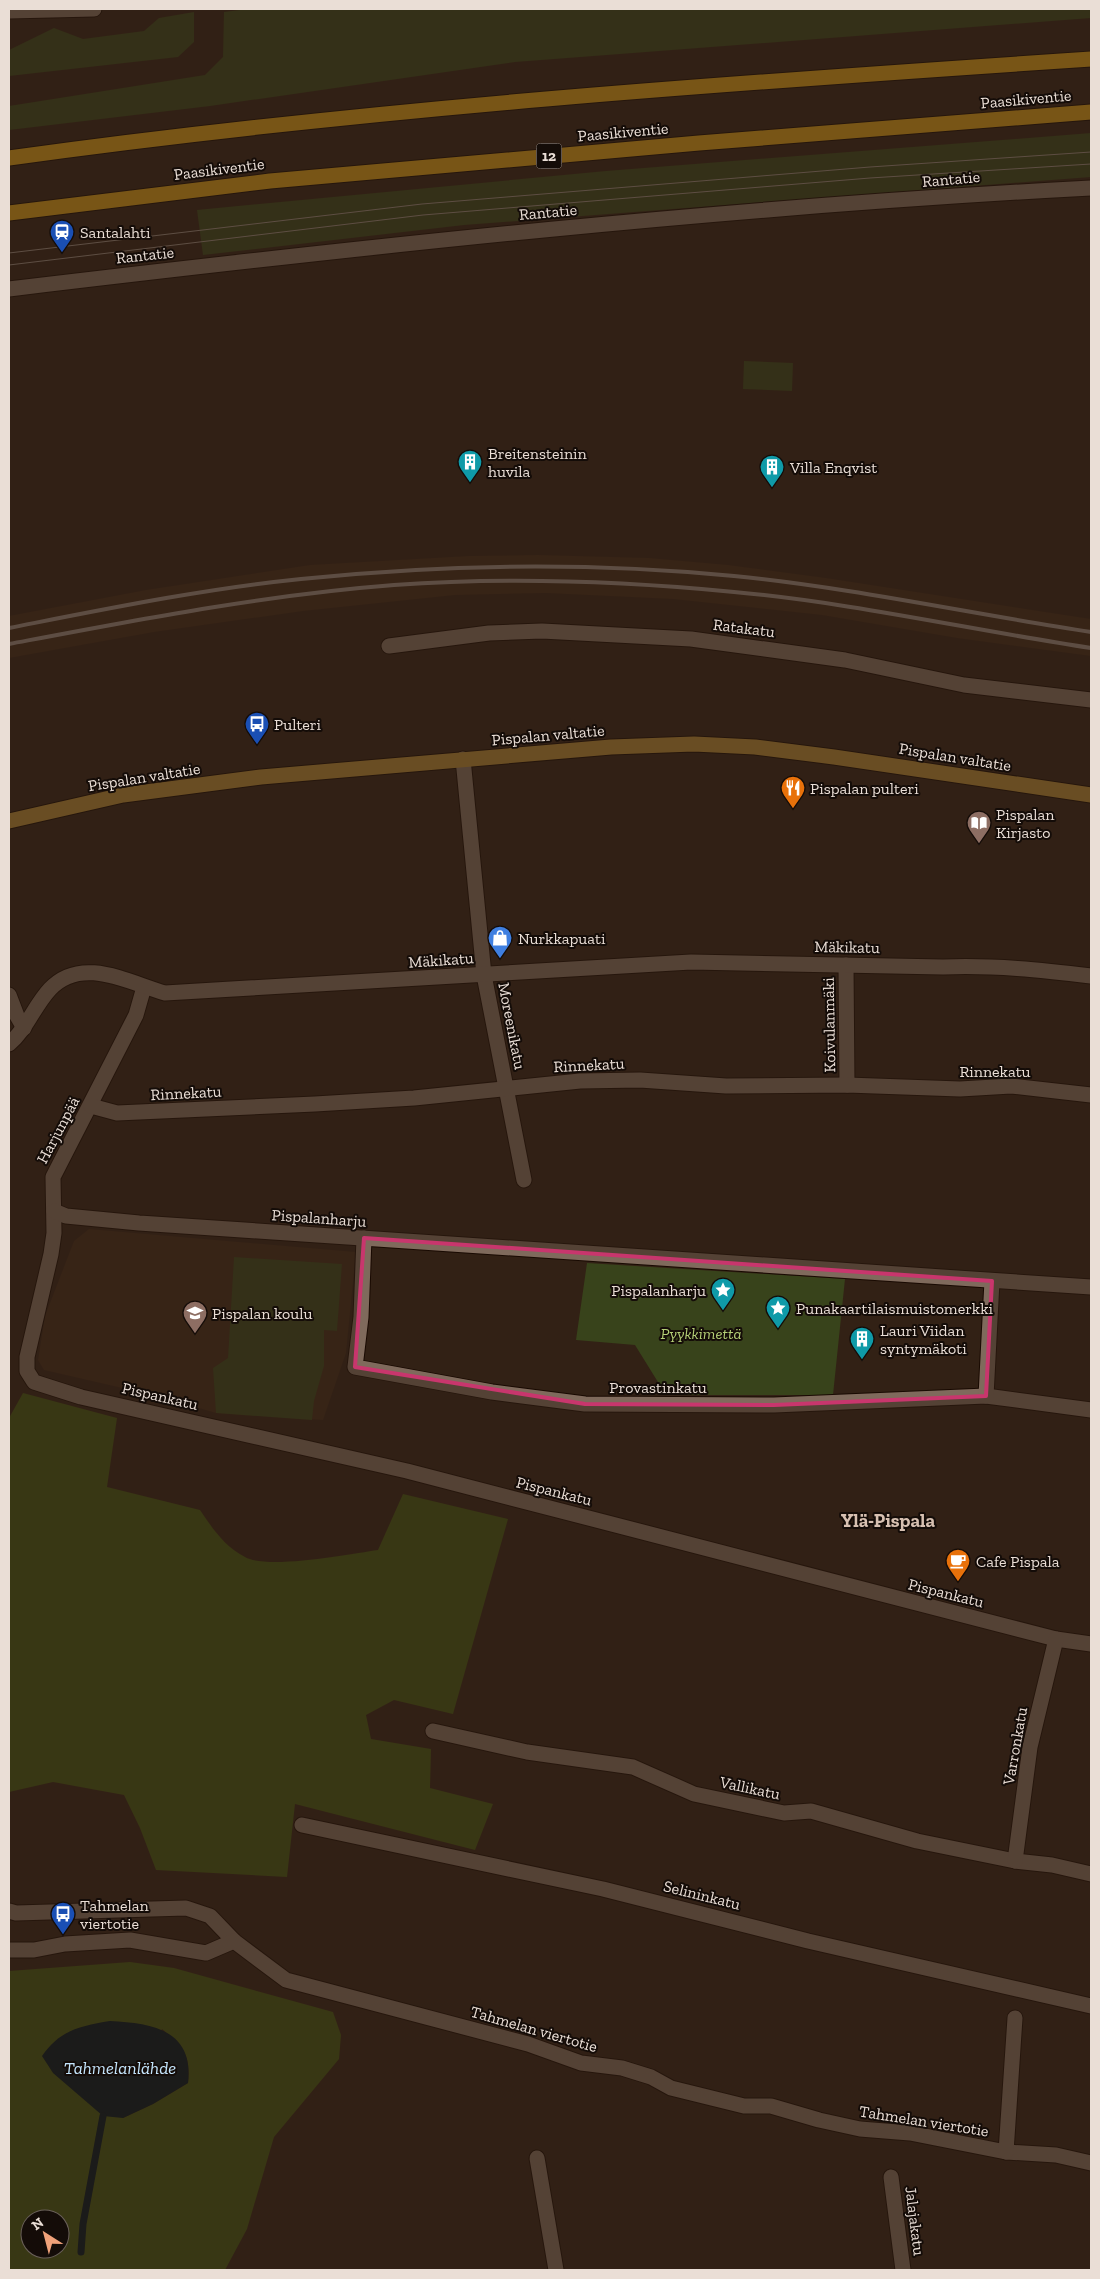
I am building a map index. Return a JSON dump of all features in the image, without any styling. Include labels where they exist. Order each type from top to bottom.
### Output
[{"type":"highway","points":[[1032,63],[1091,53]]},
{"type":"highway","points":[[9,158],[153,138],[445,108],[1091,59]]},
{"type":"highway","name":"Paasikiventie","points":[[9,213],[270,181],[709,142],[1091,112]]},
{"type":"main road","name":"Pispalan valtatie","points":[[9,822],[123,795],[261,777],[611,747],[694,744],[755,746],[1091,795]]},
{"type":"street","points":[[9,11],[94,9]]},
{"type":"street","name":"Rantatie","points":[[9,288],[528,230],[985,193],[1091,188]]},
{"type":"street","name":"Ratakatu","points":[[389,646],[479,634],[542,631],[691,639],[845,660],[964,685],[1091,700]]},
{"type":"street","name":"Moreenikatu","points":[[463,759],[484,975],[524,1180]]},
{"type":"street","name":"Mäkikatu","points":[[9,1044],[24,1028],[50,988],[65,978],[84,973],[123,977],[144,987],[165,993],[691,962],[982,966],[1091,976]]},
{"type":"street","name":"Koivulanmäki","points":[[846,965],[848,1085]]},
{"type":"street","name":"Harjunpää","points":[[28,1357],[52,1254],[53,1177],[136,1015],[144,987]]},
{"type":"street","points":[[9,996],[16,1016],[24,1028]]},
{"type":"street","name":"Rinnekatu","points":[[91,1106],[118,1113],[194,1110],[414,1098],[580,1081],[640,1080],[726,1086],[848,1085],[960,1089],[1011,1086],[1091,1095]]},
{"type":"street","name":"Pispalanharju","points":[[54,1211],[66,1216],[90,1219],[1091,1287]]},
{"type":"street","name":"Provastinkatu","points":[[364,1238],[360,1317],[355,1367],[492,1392],[585,1404],[774,1405],[986,1396],[1091,1410]]},
{"type":"street","points":[[986,1396],[992,1281]]},
{"type":"street","name":"Pispankatu","points":[[28,1357],[27,1371],[34,1382],[81,1396],[407,1470],[1056,1639],[1091,1644]]},
{"type":"street","name":"Varronkatu","points":[[1015,1861],[1030,1747],[1056,1639]]},
{"type":"street","name":"Vallikatu","points":[[433,1731],[527,1752],[633,1767],[694,1794],[784,1813],[811,1811],[917,1840],[1015,1861],[1052,1865],[1091,1874]]},
{"type":"street","name":"Selininkatu","points":[[302,1825],[622,1894],[808,1941],[1091,2006]]},
{"type":"street","name":"Tahmelan viertotie","points":[[9,1911],[25,1913],[186,1908],[210,1916],[234,1940],[286,1980],[528,2044],[581,2063],[622,2068],[650,2077],[671,2088],[744,2106],[771,2106],[819,2120],[860,2129],[910,2132],[1006,2152],[1056,2155],[1091,2163]]},
{"type":"street","points":[[9,1950],[34,1950],[64,1944],[130,1940],[206,1953],[234,1940]]},
{"type":"street","points":[[1006,2152],[1015,2018]]},
{"type":"street","points":[[537,2158],[556,2270]]},
{"type":"street","name":"Jalajakatu","points":[[891,2177],[903,2270]]},
{"type":"highlighted area","points":[[364,1238],[992,1281],[986,1396],[774,1405],[585,1404],[355,1367]]},
{"type":"shaded area","points":[[538,555],[649,558],[728,565],[826,578],[1091,619],[1091,656],[957,638],[822,615],[673,599],[546,593],[455,595],[303,611],[154,632],[9,658],[9,616],[146,590],[310,565],[469,556]]},
{"type":"shaded area","name":"Pispalan koulu","points":[[89,1229],[356,1252],[346,1353],[323,1420],[216,1413],[157,1396],[44,1370],[38,1360],[45,1316],[74,1241]]},
{"type":"green space","points":[[248,9],[1091,9],[1091,18],[515,62],[210,106],[9,130],[9,106],[205,75],[223,57],[224,12]]},
{"type":"green space","points":[[194,12],[194,42],[178,57],[9,76],[9,50],[54,28],[83,39],[144,31],[159,18]]},
{"type":"green space","points":[[1091,133],[1091,177],[464,225],[203,255],[197,210],[606,171]]},
{"type":"green space","points":[[744,361],[793,363],[792,391],[743,389]]},
{"type":"green space","points":[[234,1257],[342,1264],[337,1331],[324,1330],[324,1366],[314,1401],[312,1420],[216,1413],[213,1368],[228,1358]]},
{"type":"green space","name":"Pyykkimettä","points":[[587,1263],[845,1279],[833,1395],[666,1395],[635,1345],[576,1340]]},
{"type":"green space","points":[[23,1393],[117,1418],[107,1487],[200,1510],[214,1530],[231,1548],[245,1557],[256,1561],[290,1562],[378,1550],[403,1494],[508,1519],[453,1714],[394,1700],[366,1715],[371,1739],[431,1749],[430,1788],[493,1804],[475,1850],[295,1804],[287,1877],[156,1870],[140,1828],[124,1795],[53,1782],[9,1792],[9,1418]]},
{"type":"green space","points":[[130,1962],[174,1968],[333,2012],[341,2035],[339,2059],[274,2137],[247,2229],[225,2270],[9,2270],[9,1971]],"holes":[[[162,2029],[175,2041],[187,2058],[188,2083],[153,2104],[123,2118]]]},
{"type":"water","name":"Tahmelanlähde","points":[[110,2021],[141,2024],[167,2033],[177,2041],[184,2051],[188,2065],[188,2083],[153,2104],[123,2118],[103,2116],[53,2073],[42,2056],[56,2040],[64,2035],[80,2027]]},
{"type":"waterway","points":[[81,2252],[83,2224],[103,2116]]},
{"type":"tram line","points":[[9,253],[422,204],[870,167],[1091,152]]},
{"type":"tram line","points":[[9,265],[423,215],[870,178],[1091,164]]},
{"type":"railway","points":[[9,628],[155,600],[264,583],[409,570],[571,567],[680,571],[779,581],[868,594],[1091,632]]},
{"type":"railway","points":[[9,644],[200,609],[345,589],[478,581],[564,581],[649,585],[779,597],[868,610],[1091,648]]},
{"type":"place","name":"Santalahti","points":[[62,253]]},
{"type":"place","name":"Breitensteinin huvila","points":[[470,483]]},
{"type":"place","name":"Villa Enqvist","points":[[772,488]]},
{"type":"place","name":"Pulteri","points":[[257,745]]},
{"type":"place","name":"Pispalan pulteri","points":[[793,809]]},
{"type":"place","name":"Pispalan Kirjasto","points":[[979,844]]},
{"type":"place","name":"Nurkkapuati","points":[[500,959]]},
{"type":"place","name":"Pispalanharju","points":[[723,1311]]},
{"type":"place","name":"Punakaartilaismuistomerkki","points":[[778,1329]]},
{"type":"place","name":"Pispalan koulu","points":[[195,1334]]},
{"type":"place","name":"Lauri Viidan syntymäkoti","points":[[862,1360]]},
{"type":"place","name":"Cafe Pispala","points":[[958,1582]]},
{"type":"place","name":"Tahmelan viertotie","points":[[63,1935]]},
{"type":"district","name":"Ylä-Pispala","points":[[888,1520]]}]
